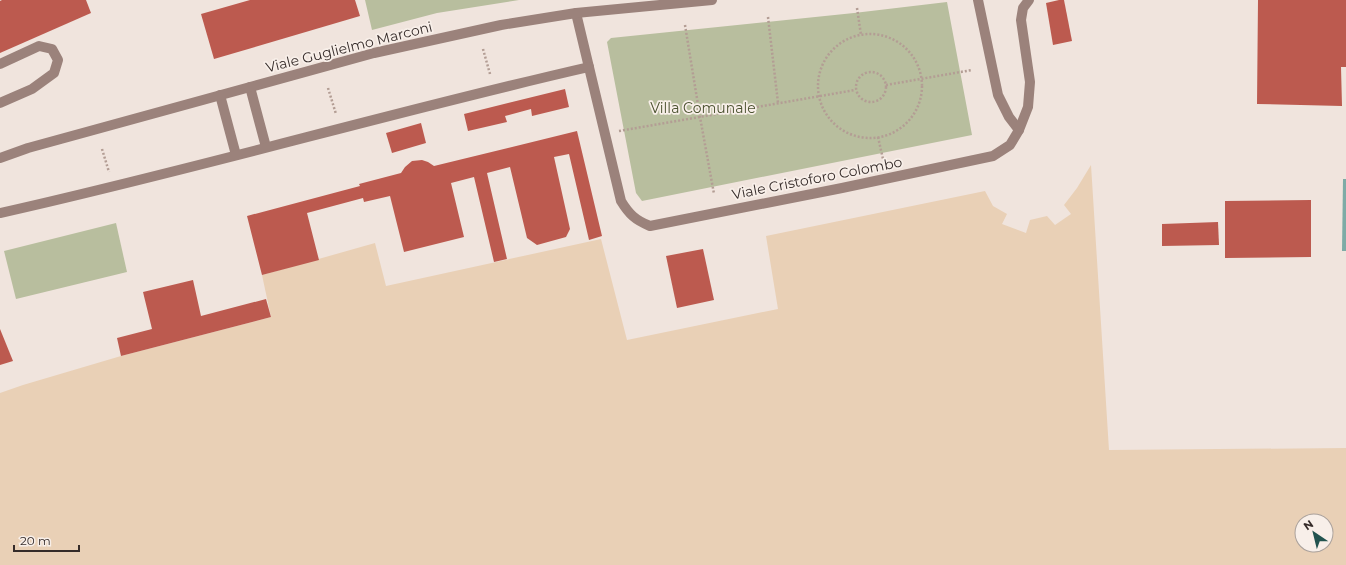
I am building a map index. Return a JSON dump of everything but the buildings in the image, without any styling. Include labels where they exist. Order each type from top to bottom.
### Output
[{"type":"street","name":"Viale Guglielmo Marconi","points":[[0,158],[28,148],[250,87],[382,52],[501,25],[576,13],[712,0]]},
{"type":"street","points":[[978,0],[998,95],[1019,130]]},
{"type":"street","name":"Viale Cristoforo Colombo","points":[[576,13],[620,201],[627,212],[640,222],[650,226],[993,156],[1010,145],[1019,130],[1028,107],[1030,82],[1021,20],[1022,8],[1029,0]]},
{"type":"street","points":[[0,64],[39,46],[52,49],[58,60],[54,73],[32,89],[0,103]]},
{"type":"street","points":[[0,213],[82,195],[502,87],[589,67]]},
{"type":"street","points":[[250,87],[266,147]]},
{"type":"street","points":[[220,95],[236,155]]},
{"type":"path","points":[[857,8],[861,35]]},
{"type":"path","points":[[768,17],[778,103]]},
{"type":"path","points":[[685,25],[714,194]]},
{"type":"path","points":[[861,35],[883,36],[893,40],[907,49],[916,63],[921,79],[921,96],[914,113],[902,126],[887,135],[878,137],[870,138],[852,135],[837,126],[825,113],[819,96],[818,80],[823,64],[832,50],[845,40],[861,35]]},
{"type":"path","points":[[483,49],[490,74]]},
{"type":"path","points":[[886,85],[972,70]]},
{"type":"path","points":[[871,72],[878,74],[883,78],[886,85],[882,98],[876,102],[870,103],[863,101],[855,90],[859,77],[864,73],[871,72]]},
{"type":"path","points":[[328,88],[336,114]]},
{"type":"path","points":[[619,131],[855,90]]},
{"type":"path","points":[[878,137],[883,159]]},
{"type":"path","points":[[102,149],[109,173]]},
{"type":"green space","points":[[365,0],[519,0],[437,13],[372,30]]},
{"type":"green space","name":"Villa Comunale","points":[[947,2],[972,135],[642,201],[636,193],[607,42],[611,38]]},
{"type":"green space","points":[[116,223],[127,272],[16,299],[4,251]]},
{"type":"sand","points":[[1091,165],[1109,450],[1346,448],[1346,565],[0,565],[0,393],[121,356],[271,317],[262,275],[375,243],[386,286],[601,239],[627,340],[778,309],[766,236],[985,191],[993,206],[1007,214],[1002,224],[1026,233],[1030,220],[1047,216],[1055,225],[1071,214],[1064,205],[1077,188]]},
{"type":"water","points":[[1343,179],[1346,179],[1346,251],[1342,251]]}]
